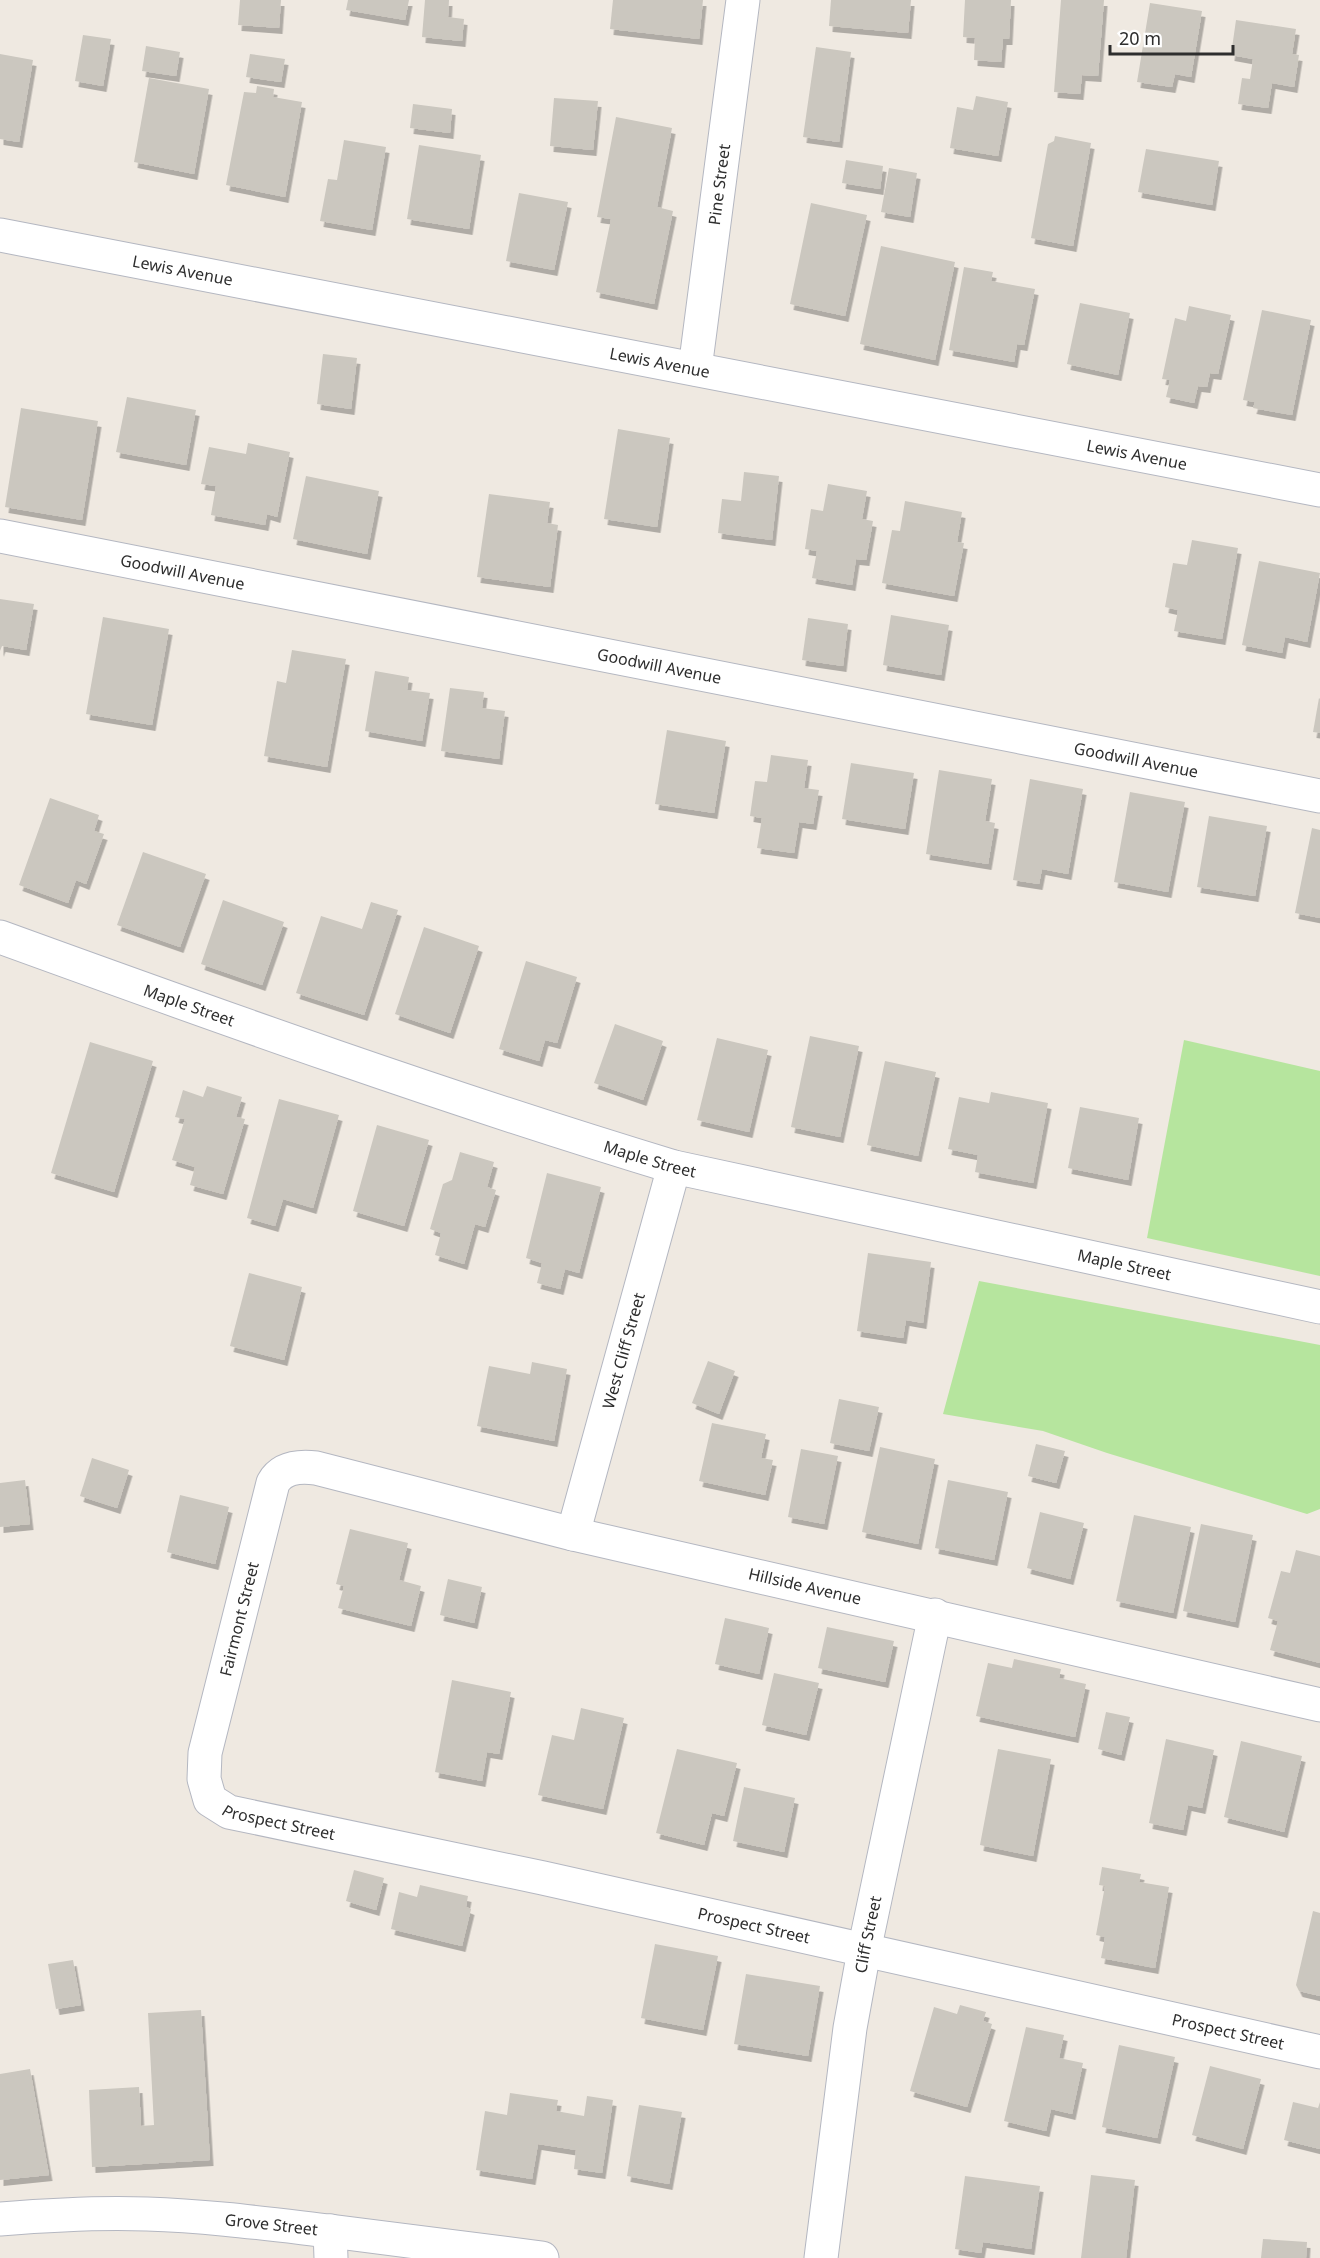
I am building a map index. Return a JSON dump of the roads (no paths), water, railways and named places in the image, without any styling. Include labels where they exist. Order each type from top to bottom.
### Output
[{"type":"street","name":"Pine Street","points":[[694,369],[743,0]]},
{"type":"street","name":"Lewis Avenue","points":[[0,235],[1320,489]]},
{"type":"street","name":"Goodwill Avenue","points":[[0,536],[1320,796]]},
{"type":"street","name":"Maple Street","points":[[0,937],[313,1050],[581,1139],[674,1167],[1320,1307]]},
{"type":"street","name":"West Cliff Street","points":[[573,1534],[674,1167]]},
{"type":"street","name":"Hillside Avenue","points":[[292,1468],[303,1466],[316,1468],[573,1534],[1320,1706]]},
{"type":"street","name":"Fairmont Street","points":[[204,1779],[205,1753],[273,1483],[281,1472],[292,1468]]},
{"type":"street","name":"Cliff Street","points":[[821,2258],[850,2028],[864,1951],[935,1616]]},
{"type":"street","name":"Prospect Street","points":[[204,1779],[210,1800],[230,1812],[543,1878],[1320,2052]]},
{"type":"street","name":"Grove Street","points":[[0,2219],[62,2214],[146,2214],[230,2219],[331,2245],[542,2258]]}]
